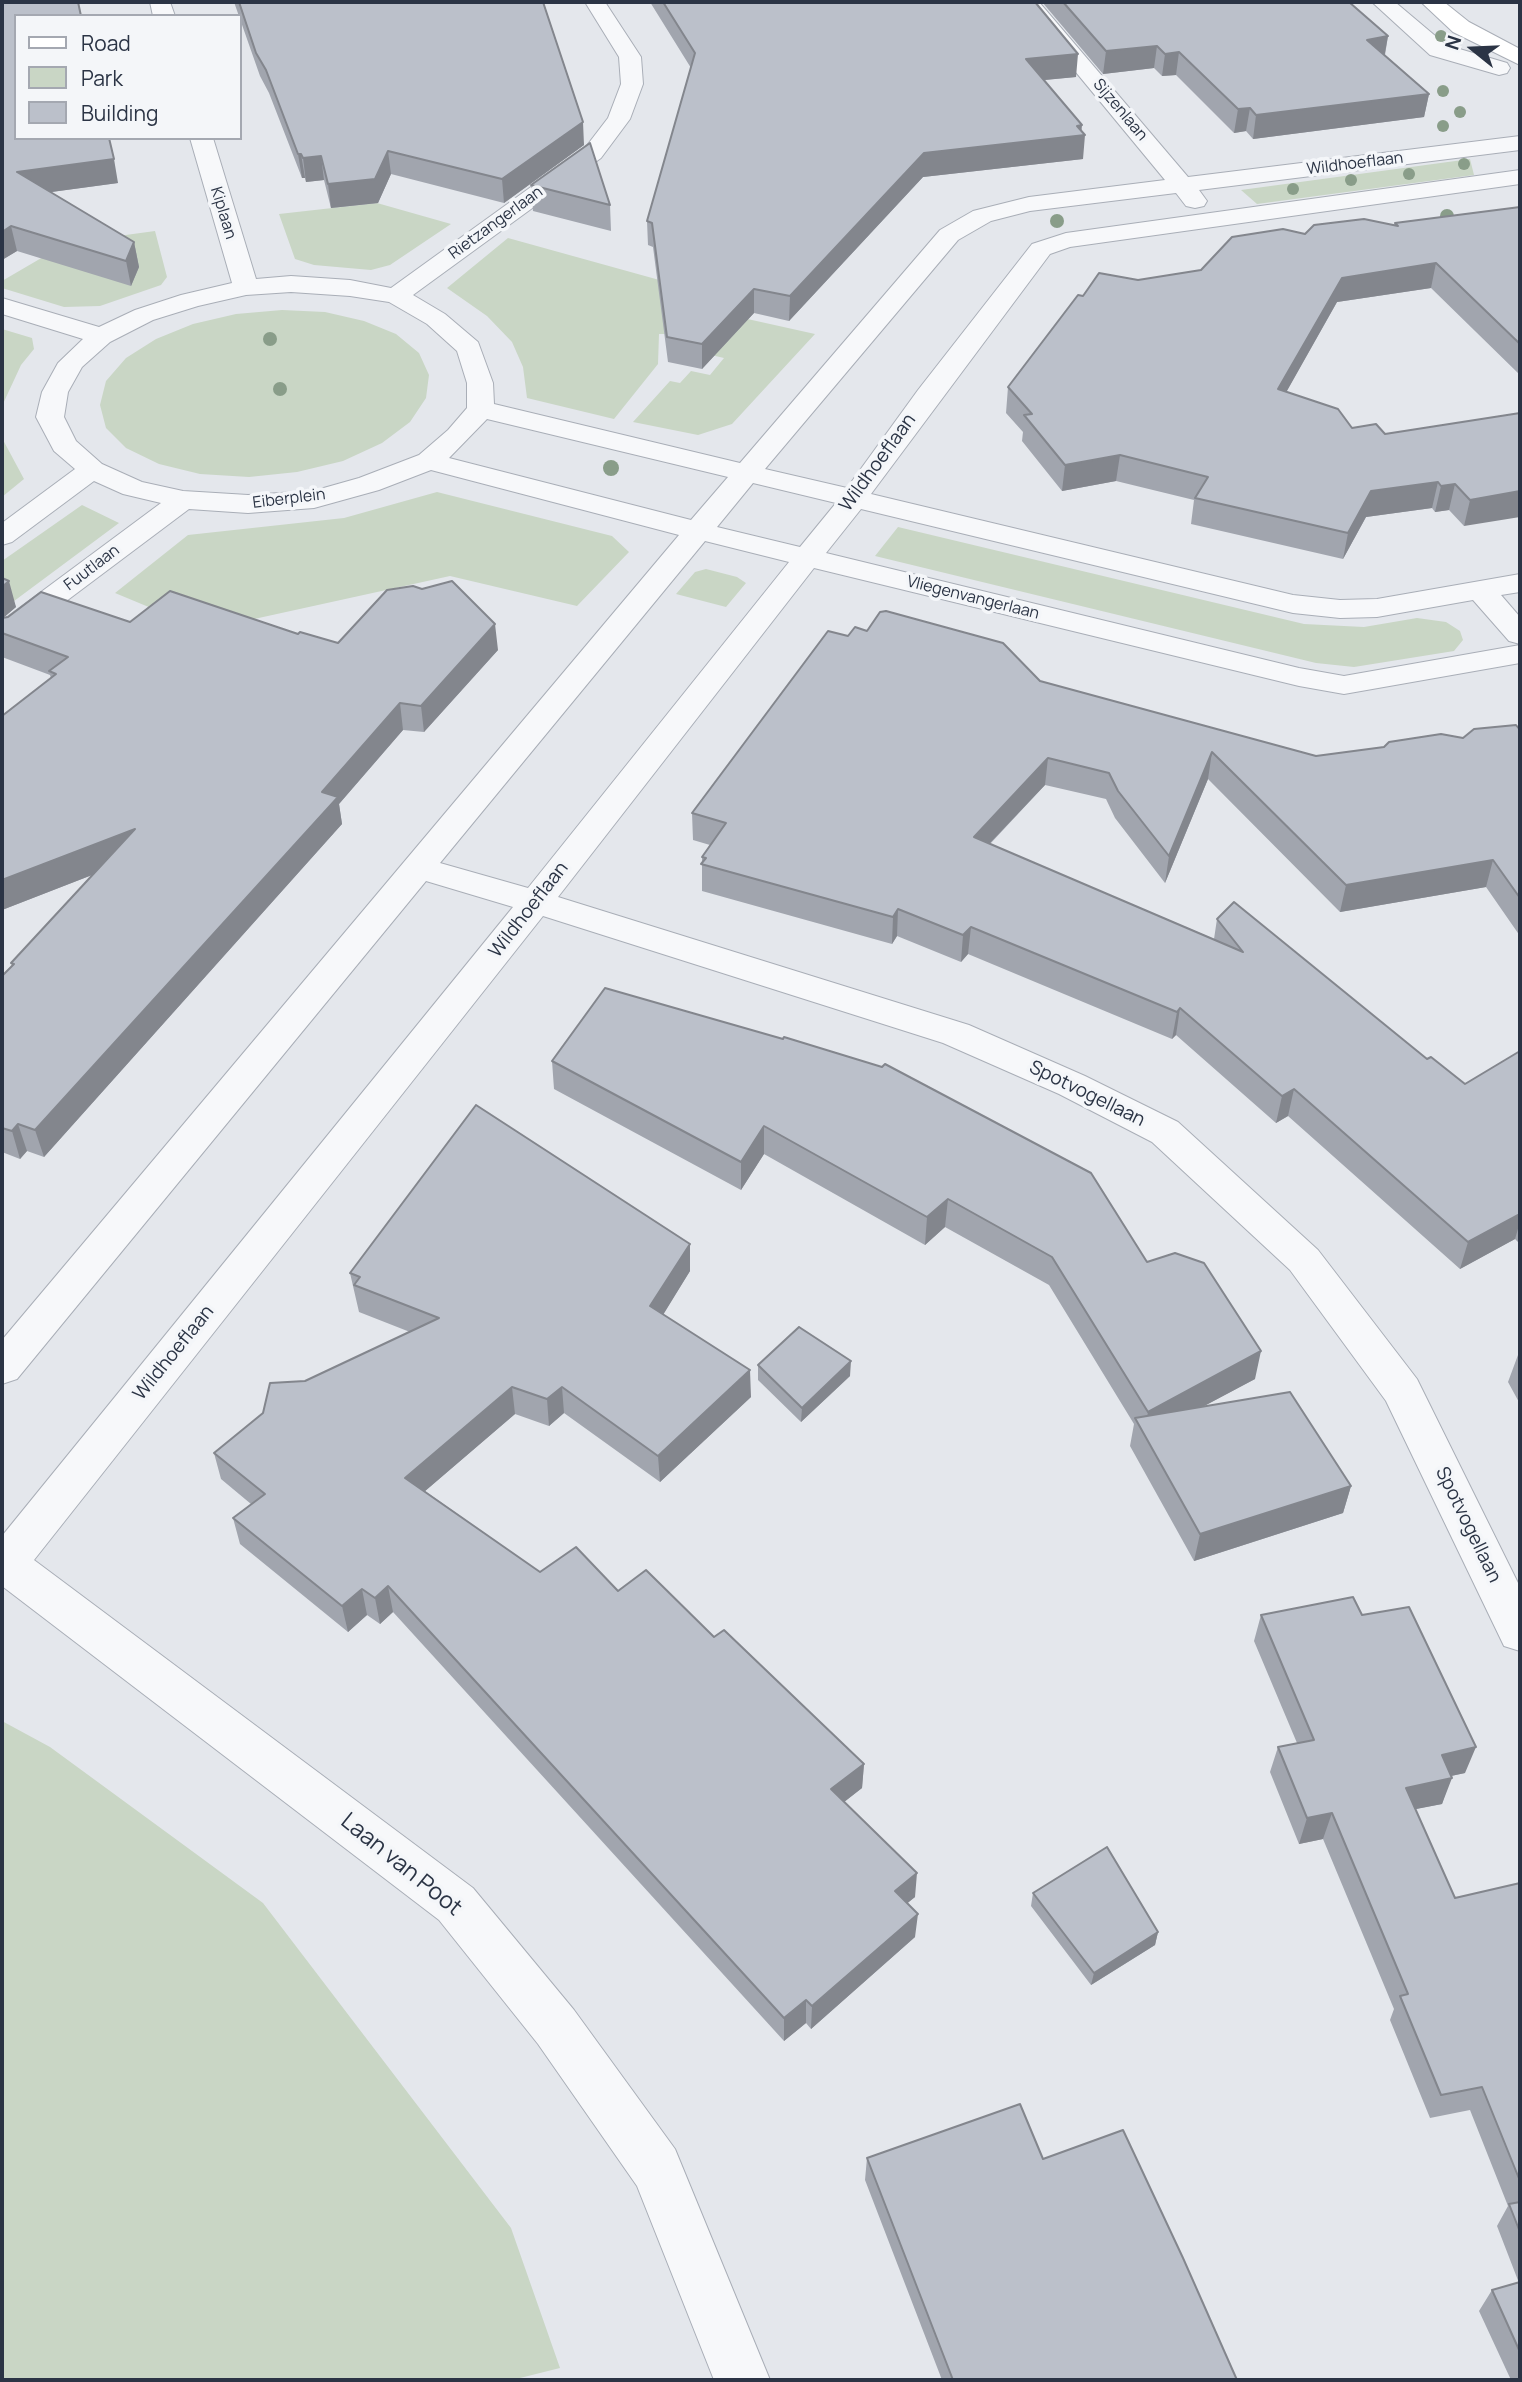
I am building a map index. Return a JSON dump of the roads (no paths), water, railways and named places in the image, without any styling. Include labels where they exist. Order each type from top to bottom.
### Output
[{"type":"main road","points":[[1432,2],[1461,26],[1520,58]]},
{"type":"main road","points":[[1461,26],[1483,56],[1520,84]]},
{"type":"street","name":"Rietzangerlaan","points":[[396,296],[593,153],[619,119],[632,84],[630,57],[596,2]]},
{"type":"street","name":"Sijzenlaan","points":[[1028,2],[1184,185],[1209,222]]},
{"type":"street","points":[[1383,2],[1438,50],[1499,68]]},
{"type":"street","name":"Kiplaan","points":[[202,140],[246,287]]},
{"type":"street","name":"Wildhoeflaan","points":[[2,1368],[747,472],[949,235],[982,216],[1029,204],[1520,143]]},
{"type":"street","name":"Wildhoeflaan","points":[[4,1562],[536,902],[855,497],[928,396],[1041,249],[1066,240],[1520,177]]},
{"type":"street","points":[[982,216],[1041,249]]},
{"type":"street","name":"Eiberplein","points":[[291,284],[351,288],[396,296],[436,318],[468,348],[480,383],[481,409],[458,436],[429,461],[369,484],[314,499],[247,504],[183,500],[133,488],[92,470],[64,445],[50,417],[55,392],[71,363],[101,336],[144,315],[246,287],[291,284]]},
{"type":"street","points":[[2,306],[101,336]]},
{"type":"street","points":[[481,409],[1293,604],[1340,609],[1377,608],[1520,583]]},
{"type":"street","name":"Vliegenvangerlaan","points":[[429,461],[698,531],[1299,677],[1344,685],[1520,654]]},
{"type":"street","points":[[2,535],[92,470]]},
{"type":"street","name":"Fuutlaan","points":[[2,635],[183,500]]},
{"type":"street","points":[[1480,590],[1520,635]]},
{"type":"street","name":"Spotvogellaan","points":[[418,868],[536,902],[956,1034],[1072,1085],[1165,1132],[1304,1261],[1402,1391],[1520,1632]]},
{"type":"street","name":"Laan van Poot","points":[[4,1562],[456,1904],[556,2027],[656,2168],[742,2380]]}]
